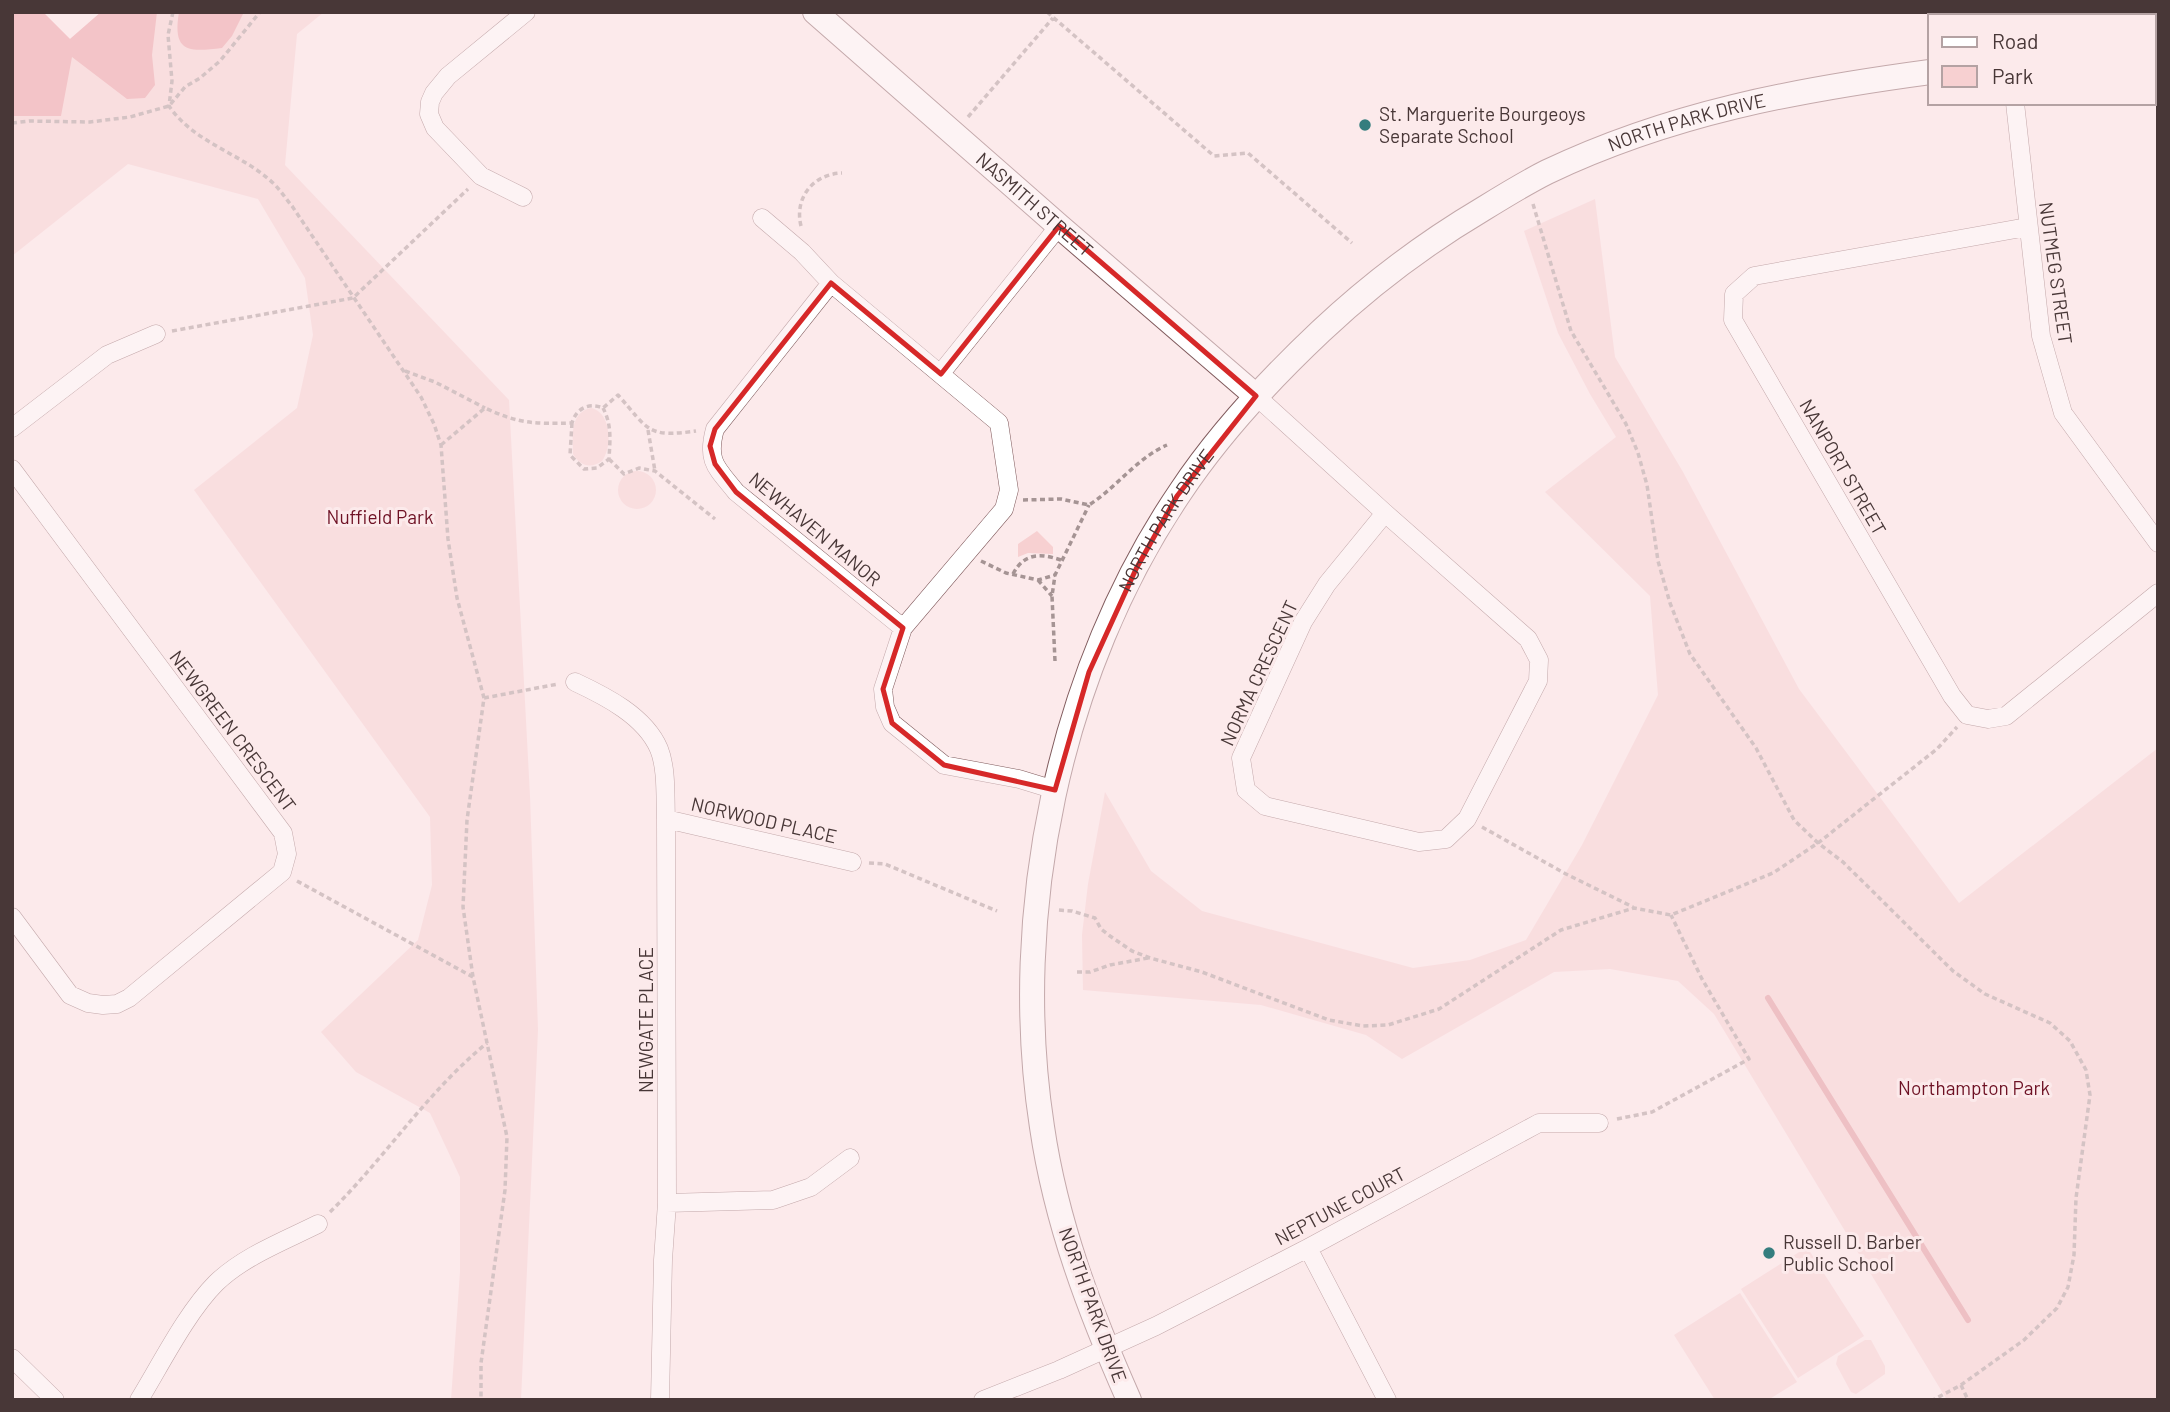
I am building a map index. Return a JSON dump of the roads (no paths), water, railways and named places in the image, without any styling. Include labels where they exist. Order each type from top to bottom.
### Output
[{"type":"main road","name":"NASMITH STREET","points":[[815,12],[1256,396]]},
{"type":"main road","name":"NORTH PARK DRIVE","points":[[1129,1400],[1106,1348],[1066,1237],[1042,1129],[1035,1078],[1032,1016],[1036,908],[1043,848],[1055,790],[1089,672],[1112,615],[1177,496],[1232,423],[1333,320],[1384,275],[1436,237],[1527,183],[1586,154],[1645,131],[1709,112],[1832,85],[1928,72]]},
{"type":"street","points":[[523,197],[481,176],[435,128],[429,114],[434,93],[448,76],[526,12]]},
{"type":"street","name":"NUTMEG STREET","points":[[2015,105],[2041,336],[2063,413],[2158,543]]},
{"type":"street","points":[[762,218],[802,252],[831,283],[999,422],[1009,491],[1004,509],[903,628],[898,650],[883,689],[885,707],[892,723],[944,765],[1019,779],[1055,790]]},
{"type":"street","points":[[941,373],[1059,226]]},
{"type":"street","name":"NANPORT STREET","points":[[2027,228],[1754,276],[1734,293],[1733,320],[1952,695],[1967,715],[1988,719],[2006,716],[2158,593]]},
{"type":"street","name":"NEWHAVEN MANOR","points":[[831,283],[715,429],[710,446],[715,464],[736,492],[903,628]]},
{"type":"street","points":[[12,428],[107,355],[156,334]]},
{"type":"street","name":"NORMA CRESCENT","points":[[1256,396],[1528,639],[1539,660],[1538,681],[1467,819],[1446,839],[1419,842],[1265,806],[1246,789],[1241,758],[1303,622],[1327,584],[1385,513]]},
{"type":"street","name":"NEWGREEN CRESCENT","points":[[12,469],[283,833],[287,853],[282,872],[129,998],[117,1004],[88,1003],[70,995],[12,916]]},
{"type":"street","name":"NEWGATE PLACE","points":[[575,682],[614,700],[645,729],[658,748],[663,770],[666,819],[667,1203],[660,1400]]},
{"type":"street","name":"NORWOOD PLACE","points":[[666,819],[852,862]]},
{"type":"street","name":"NEPTUNE COURT","points":[[983,1400],[1156,1326],[1308,1248],[1539,1123],[1599,1123]]},
{"type":"street","points":[[667,1203],[773,1200],[811,1187],[850,1158]]},
{"type":"street","points":[[139,1400],[198,1305],[217,1282],[246,1261],[318,1224]]},
{"type":"street","points":[[1308,1248],[1387,1400]]},
{"type":"street","points":[[12,1359],[55,1400]]},
{"type":"waterway","points":[[1768,998],[1968,1320]]},
{"type":"place","name":"St. Marguerite Bourgeoys Separate School","points":[[1365,125]]},
{"type":"place","name":"Russell D. Barber Public School","points":[[1769,1253]]},
{"type":"park label","name":"Nuffield Park","points":[[380,517]]},
{"type":"park label","name":"Northampton Park","points":[[1974,1088]]}]
